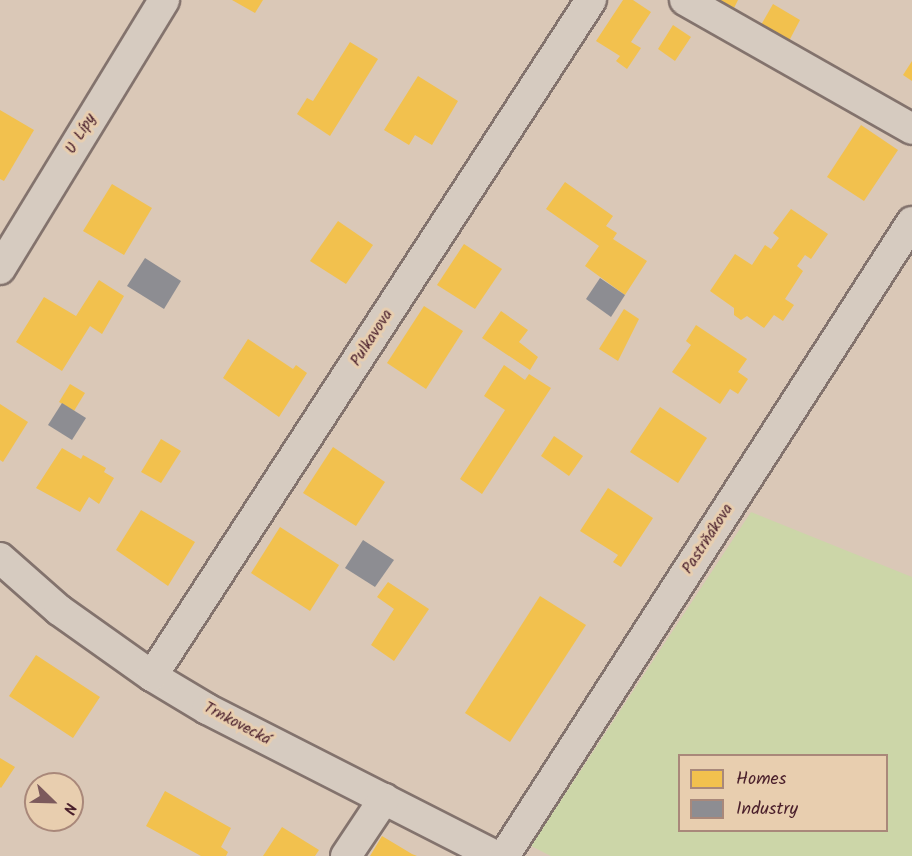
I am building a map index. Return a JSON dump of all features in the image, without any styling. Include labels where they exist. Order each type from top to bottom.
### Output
[{"type":"street","name":"U Lípy","points":[[0,269],[164,0]]},
{"type":"street","name":"Pulkavova","points":[[152,676],[591,0]]},
{"type":"street","points":[[685,0],[912,129]]},
{"type":"street","name":"Pastrňákova","points":[[504,856],[912,222]]},
{"type":"street","name":"Trnkovecká","points":[[0,558],[59,610],[152,676],[207,709],[495,856]]},
{"type":"street","points":[[346,856],[384,799]]},
{"type":"green space","points":[[751,512],[912,577],[912,856],[551,856],[531,846]]},
{"type":"building: Homes","points":[[232,0],[263,0],[255,13]]},
{"type":"building: Homes","points":[[623,0],[633,0],[651,12],[631,42],[641,48],[627,69],[616,61],[620,56],[596,41]]},
{"type":"building: Homes","points":[[720,0],[738,0],[734,8]]},
{"type":"building: Homes","points":[[773,4],[800,20],[789,41],[761,25]]},
{"type":"building: Homes","points":[[673,25],[691,37],[675,61],[658,49]]},
{"type":"building: Homes","points":[[350,42],[378,59],[330,136],[297,114],[307,98],[313,101]]},
{"type":"building: Homes","points":[[912,61],[912,81],[903,75]]},
{"type":"building: Homes","points":[[418,76],[458,101],[432,145],[415,135],[409,145],[384,130]]},
{"type":"building: Homes","points":[[0,110],[34,130],[4,181],[0,179]]},
{"type":"building: Homes","points":[[861,125],[898,150],[864,201],[827,177]]},
{"type":"building: Homes","points":[[565,182],[613,216],[606,226],[617,233],[613,239],[647,261],[625,295],[585,266],[599,246],[546,209]]},
{"type":"building: Homes","points":[[112,184],[152,208],[124,255],[83,231]]},
{"type":"building: Homes","points":[[791,209],[828,234],[811,259],[805,255],[797,266],[803,271],[785,299],[794,305],[783,321],[774,315],[764,328],[747,316],[741,320],[734,315],[734,308],[710,291],[735,254],[752,265],[765,245],[771,249],[779,238],[773,233]]},
{"type":"building: Homes","points":[[338,221],[373,245],[346,284],[310,261]]},
{"type":"building: Homes","points":[[464,244],[502,269],[475,309],[437,285]]},
{"type":"building: Homes","points":[[99,280],[124,296],[102,334],[90,326],[62,371],[16,342],[44,297],[76,316]]},
{"type":"building: Homes","points":[[424,306],[463,331],[426,389],[387,363]]},
{"type":"building: Homes","points":[[624,309],[639,319],[618,361],[599,349]]},
{"type":"building: Homes","points":[[501,311],[528,330],[519,342],[538,357],[530,370],[482,338]]},
{"type":"building: Homes","points":[[696,325],[747,359],[738,372],[748,379],[738,394],[730,389],[720,404],[672,372],[691,345],[686,341]]},
{"type":"building: Homes","points":[[248,339],[293,369],[296,365],[307,373],[279,417],[223,378]]},
{"type":"building: Homes","points":[[504,365],[525,380],[529,374],[551,388],[482,494],[460,479],[505,410],[484,396]]},
{"type":"building: Homes","points":[[70,384],[85,393],[74,411],[59,402]]},
{"type":"building: Homes","points":[[0,404],[28,422],[3,462],[0,460]]},
{"type":"building: Homes","points":[[660,407],[707,438],[678,483],[630,452]]},
{"type":"building: Homes","points":[[554,436],[583,456],[569,476],[541,456]]},
{"type":"building: Homes","points":[[161,439],[181,451],[161,483],[141,472]]},
{"type":"building: Homes","points":[[333,447],[385,482],[356,526],[303,493]]},
{"type":"building: Homes","points":[[62,448],[81,459],[83,455],[106,468],[104,472],[114,478],[99,504],[89,497],[80,512],[36,488]]},
{"type":"building: Homes","points":[[608,488],[653,518],[621,567],[613,562],[618,555],[580,531]]},
{"type":"building: Homes","points":[[141,510],[195,542],[168,586],[116,550]]},
{"type":"building: Homes","points":[[280,527],[339,565],[310,611],[251,573]]},
{"type":"building: Homes","points":[[388,582],[429,609],[394,661],[371,645],[394,609],[377,597]]},
{"type":"building: Homes","points":[[540,596],[586,625],[510,742],[465,713]]},
{"type":"building: Homes","points":[[36,655],[100,697],[73,738],[9,696]]},
{"type":"building: Homes","points":[[0,758],[15,767],[1,788],[0,787]]},
{"type":"building: Homes","points":[[165,791],[231,828],[221,847],[228,852],[226,856],[201,856],[146,826]]},
{"type":"building: Homes","points":[[282,827],[319,850],[315,856],[263,856]]},
{"type":"building: Homes","points":[[382,836],[412,854],[417,856],[370,856]]},
{"type":"building: Industry","points":[[145,258],[181,281],[164,309],[127,286]]},
{"type":"building: Industry","points":[[600,278],[625,295],[611,317],[586,299]]},
{"type":"building: Industry","points":[[62,403],[86,418],[72,440],[48,425]]},
{"type":"building: Industry","points":[[363,540],[394,560],[375,587],[345,568]]}]
